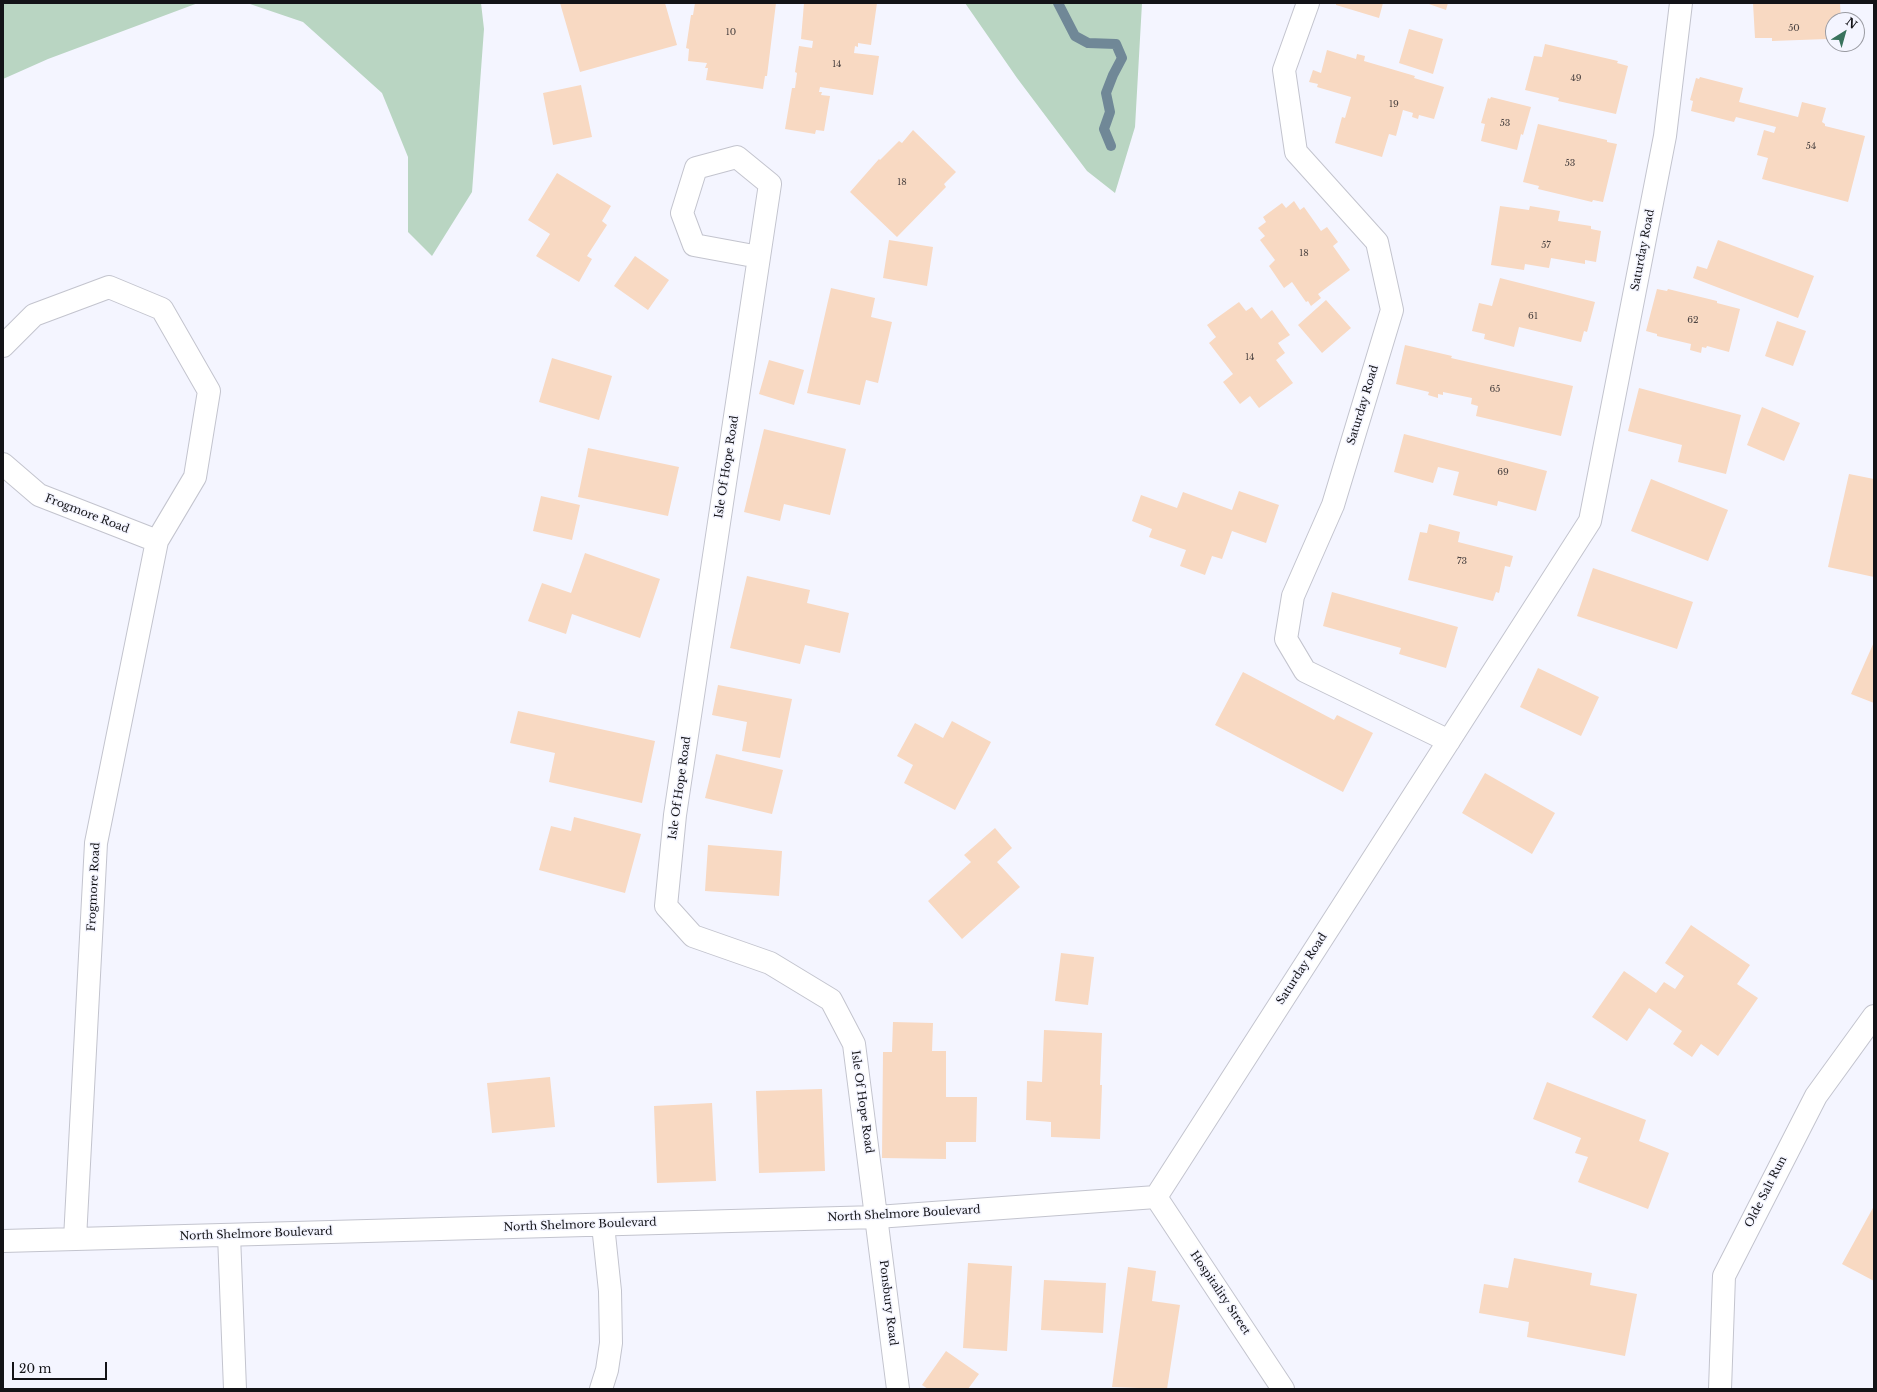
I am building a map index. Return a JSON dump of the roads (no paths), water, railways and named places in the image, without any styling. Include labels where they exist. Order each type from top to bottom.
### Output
[{"type":"street","name":"Saturday Road","points":[[1308,3],[1284,70],[1296,152],[1377,242],[1392,310],[1333,505],[1293,596],[1286,638],[1305,671],[1449,741]]},
{"type":"street","name":"Saturday Road","points":[[1156,1197],[1590,521],[1665,136],[1681,3]]},
{"type":"street","name":"Isle Of Hope Road","points":[[759,257],[694,245],[682,213],[696,168],[737,157],[770,184],[675,815],[666,906],[693,936],[770,963],[830,1000],[854,1044],[877,1217]]},
{"type":"street","name":"Frogmore Road","points":[[3,346],[34,315],[109,287],[162,309],[209,391],[195,477],[157,541],[96,843],[75,1239]]},
{"type":"street","name":"Frogmore Road","points":[[3,464],[39,496],[157,541]]},
{"type":"street","name":"Olde Salt Run","points":[[1720,1384],[1724,1276],[1816,1096],[1874,1016]]},
{"type":"street","name":"North Shelmore Boulevard","points":[[3,1242],[877,1217],[1156,1197]]},
{"type":"street","name":"Hospitality Street","points":[[1156,1197],[1283,1389]]},
{"type":"street","name":"Ponsbury Road","points":[[877,1217],[898,1389]]},
{"type":"street","points":[[601,1389],[607,1370],[611,1343],[610,1291],[604,1225]]},
{"type":"street","points":[[230,1235],[234,1389]]},
{"type":"waterway","points":[[1058,3],[1075,36],[1088,43],[1116,44],[1122,58],[1106,93],[1110,112],[1104,129],[1111,146]]}]
